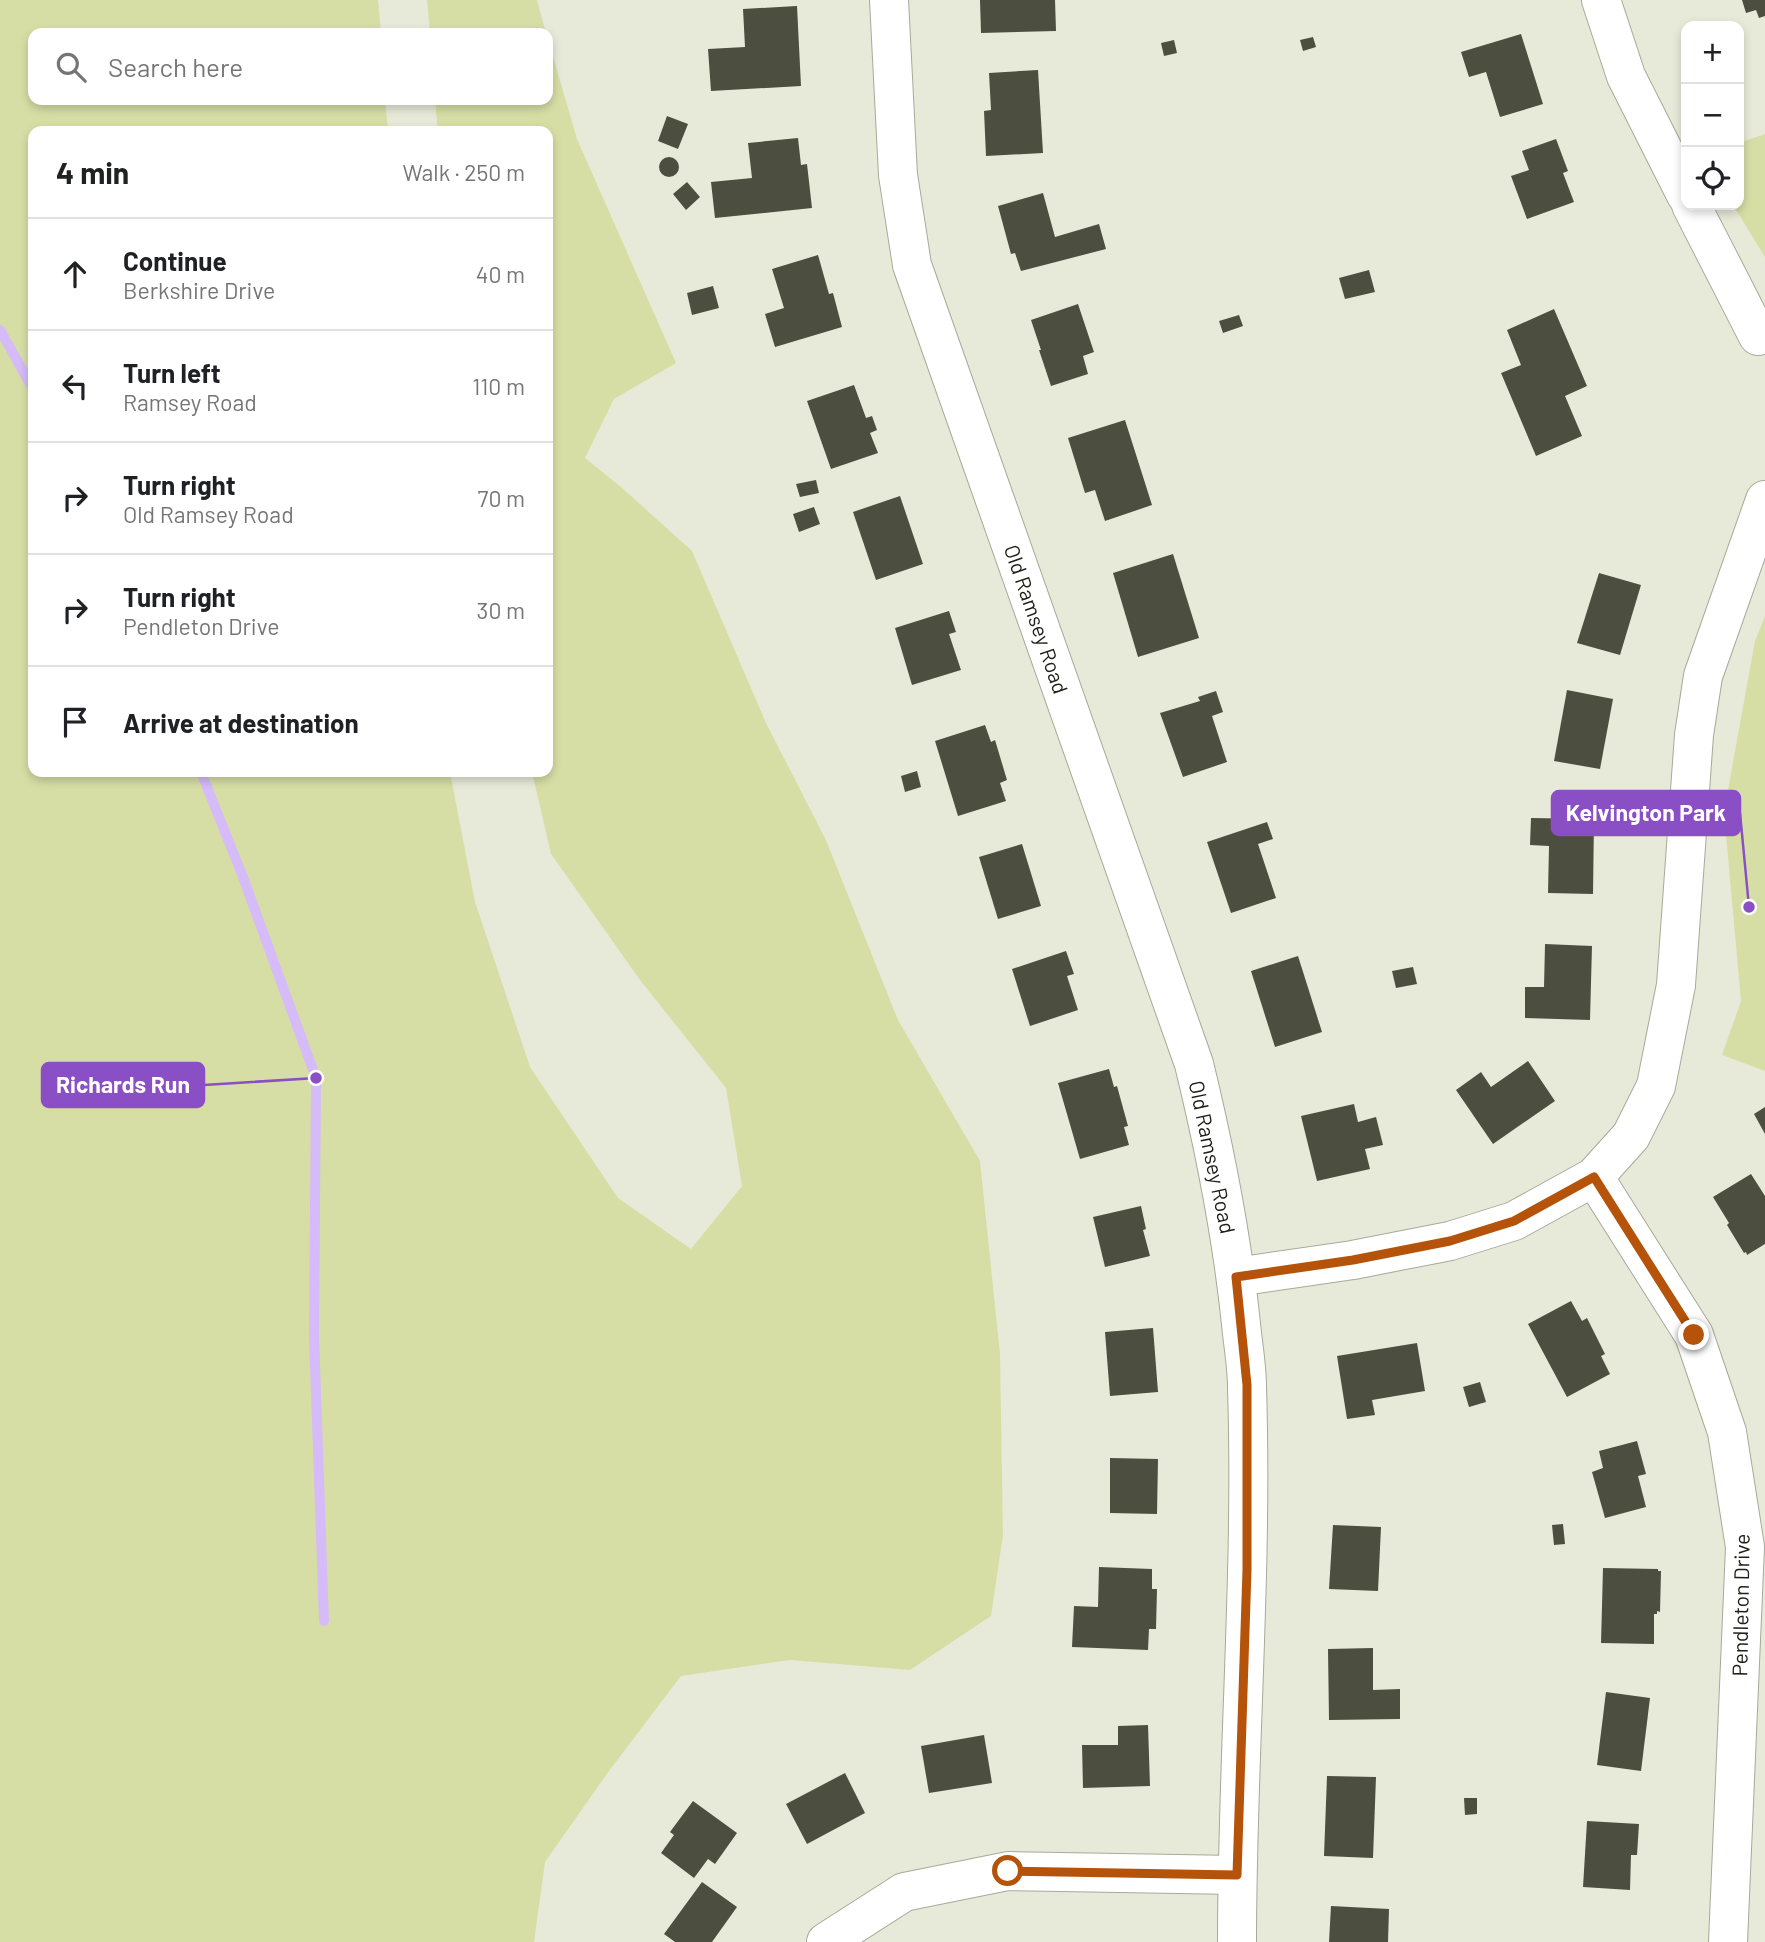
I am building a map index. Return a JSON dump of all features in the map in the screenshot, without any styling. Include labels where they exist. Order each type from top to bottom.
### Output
[{"type":"street","name":"Old Ramsey Road","points":[[889,0],[898,175],[912,265],[1194,1064],[1214,1145],[1236,1277],[1247,1385],[1247,1570],[1237,1942]]},
{"type":"street","points":[[1601,0],[1626,76],[1681,185]]},
{"type":"street","points":[[1694,210],[1762,347]]},
{"type":"street","points":[[1236,1277],[1353,1260],[1450,1241],[1514,1221],[1594,1177],[1632,1136],[1656,1086],[1676,985],[1694,735],[1703,676],[1765,500]]},
{"type":"street","name":"Pendleton Drive","points":[[1594,1177],[1694,1335],[1727,1432],[1745,1547],[1728,1942]]},
{"type":"street","points":[[826,1942],[904,1892],[1008,1871],[1237,1875]]},
{"type":"green space","points":[[0,0],[378,0],[381,28],[28,28],[28,105],[385,105],[388,126],[28,126],[28,777],[451,777],[475,902],[530,1067],[618,1198],[691,1249],[742,1186],[726,1088],[640,980],[551,854],[533,777],[553,777],[553,126],[438,126],[435,105],[553,105],[553,56],[577,139],[676,363],[614,399],[585,458],[692,551],[766,723],[826,840],[898,1020],[980,1161],[1000,1354],[1003,1535],[991,1616],[910,1670],[790,1660],[681,1676],[545,1862],[534,1942],[0,1942]]},
{"type":"green space","points":[[427,0],[537,0],[545,28],[430,28]]},
{"type":"green space","points":[[1765,134],[1765,257],[1736,210],[1744,210],[1744,141]]},
{"type":"green space","points":[[1765,616],[1765,1071],[1722,1055],[1741,1001],[1724,812],[1755,641]]},
{"type":"building","points":[[980,0],[1055,0],[1056,31],[981,33]]},
{"type":"building","points":[[1742,0],[1765,0],[1765,16],[1759,18],[1756,10],[1746,13]]},
{"type":"building","points":[[797,6],[801,86],[711,91],[708,49],[745,47],[743,9]]},
{"type":"building","points":[[1521,34],[1543,104],[1500,117],[1486,72],[1469,77],[1461,52]]},
{"type":"building","points":[[1313,37],[1316,47],[1303,51],[1300,40]]},
{"type":"building","points":[[1174,40],[1177,53],[1164,56],[1161,43]]},
{"type":"building","points":[[1038,70],[1043,153],[986,156],[984,111],[991,110],[989,73]]},
{"type":"building","points":[[667,116],[688,124],[678,149],[658,141]]},
{"type":"building","points":[[798,138],[801,165],[807,164],[812,208],[715,218],[711,182],[752,178],[748,143]]},
{"type":"building","points":[[1556,139],[1568,171],[1563,173],[1574,202],[1527,219],[1511,176],[1529,170],[1522,151]]},
{"type":"building","points":[[669,157],[676,160],[679,167],[676,174],[669,177],[662,174],[659,167],[662,160]]},
{"type":"building","points":[[687,182],[700,197],[686,210],[673,194]]},
{"type":"building","points":[[1043,193],[1055,237],[1099,224],[1106,249],[1021,271],[1015,253],[1011,254],[998,206]]},
{"type":"building","points":[[818,255],[829,294],[833,293],[842,327],[775,347],[765,314],[784,308],[772,269]]},
{"type":"building","points":[[1369,270],[1375,292],[1345,299],[1339,278]]},
{"type":"building","points":[[713,286],[719,308],[692,315],[687,293]]},
{"type":"building","points":[[1078,304],[1094,352],[1083,356],[1088,374],[1051,386],[1031,320]]},
{"type":"building","points":[[1554,309],[1587,386],[1565,396],[1582,436],[1536,456],[1501,373],[1521,365],[1507,330]]},
{"type":"building","points":[[1239,315],[1243,326],[1223,333],[1219,321]]},
{"type":"building","points":[[854,385],[866,418],[872,416],[877,430],[870,433],[878,453],[831,469],[807,401]]},
{"type":"building","points":[[1125,420],[1152,505],[1105,521],[1095,490],[1085,493],[1068,438]]},
{"type":"building","points":[[816,480],[819,493],[800,497],[796,484]]},
{"type":"building","points":[[900,496],[923,564],[876,580],[853,512]]},
{"type":"building","points":[[814,507],[820,524],[799,532],[793,514]]},
{"type":"building","points":[[1173,554],[1199,638],[1138,657],[1113,573]]},
{"type":"building","points":[[1599,573],[1641,585],[1620,655],[1577,643]]},
{"type":"building","points":[[949,611],[956,632],[949,634],[961,670],[912,685],[895,628]]},
{"type":"building","points":[[1567,690],[1613,699],[1600,769],[1554,761]]},
{"type":"building","points":[[1216,691],[1223,712],[1212,716],[1227,762],[1183,777],[1160,713],[1200,701],[1198,697]]},
{"type":"building","points":[[985,725],[991,742],[995,740],[1007,780],[1000,783],[1006,801],[958,816],[935,741]]},
{"type":"building","points":[[917,771],[921,787],[905,792],[901,776]]},
{"type":"building","points":[[1531,818],[1594,819],[1593,894],[1548,893],[1549,846],[1530,845]]},
{"type":"building","points":[[1267,822],[1273,839],[1258,844],[1276,898],[1231,913],[1207,842]]},
{"type":"building","points":[[1022,844],[1041,906],[998,919],[979,857]]},
{"type":"building","points":[[1545,944],[1592,946],[1590,1020],[1525,1018],[1525,987],[1544,987]]},
{"type":"building","points":[[1066,951],[1074,974],[1067,976],[1078,1010],[1030,1026],[1012,969]]},
{"type":"building","points":[[1298,956],[1322,1032],[1275,1047],[1251,971]]},
{"type":"building","points":[[1413,967],[1417,984],[1396,988],[1392,971]]},
{"type":"building","points":[[1528,1061],[1555,1101],[1493,1144],[1456,1090],[1481,1072],[1491,1087]]},
{"type":"building","points":[[1109,1069],[1114,1087],[1117,1086],[1128,1126],[1124,1127],[1129,1145],[1080,1159],[1058,1083]]},
{"type":"building","points":[[1354,1104],[1358,1122],[1376,1117],[1383,1145],[1365,1149],[1370,1169],[1317,1181],[1301,1116]]},
{"type":"building","points":[[1765,1107],[1765,1134],[1754,1114]]},
{"type":"building","points":[[1751,1174],[1765,1196],[1765,1244],[1747,1255],[1713,1197]]},
{"type":"building","points":[[1141,1206],[1146,1229],[1143,1230],[1150,1256],[1105,1267],[1093,1217]]},
{"type":"building","points":[[1571,1301],[1582,1321],[1587,1318],[1605,1354],[1601,1356],[1610,1374],[1567,1397],[1528,1324]]},
{"type":"building","points":[[1153,1328],[1158,1392],[1110,1396],[1105,1332]]},
{"type":"building","points":[[1417,1343],[1425,1391],[1372,1400],[1375,1415],[1347,1419],[1337,1356]]},
{"type":"building","points":[[1480,1382],[1486,1402],[1469,1407],[1463,1387]]},
{"type":"building","points":[[1637,1441],[1646,1474],[1638,1476],[1646,1507],[1605,1518],[1592,1472],[1603,1468],[1599,1451]]},
{"type":"building","points":[[1110,1458],[1158,1459],[1157,1514],[1110,1513]]},
{"type":"building","points":[[1563,1524],[1565,1544],[1554,1545],[1552,1525]]},
{"type":"building","points":[[1333,1525],[1381,1527],[1378,1591],[1329,1589]]},
{"type":"building","points":[[1099,1567],[1152,1569],[1152,1589],[1157,1589],[1156,1629],[1149,1629],[1148,1650],[1072,1647],[1074,1606],[1098,1607]]},
{"type":"building","points":[[1603,1568],[1661,1571],[1660,1612],[1654,1614],[1654,1644],[1601,1643]]},
{"type":"building","points":[[1373,1648],[1373,1690],[1400,1689],[1400,1719],[1329,1720],[1328,1649]]},
{"type":"building","points":[[1606,1692],[1650,1698],[1641,1771],[1597,1765]]},
{"type":"building","points":[[1148,1725],[1150,1786],[1083,1788],[1082,1745],[1118,1745],[1118,1726]]},
{"type":"building","points":[[984,1735],[992,1783],[929,1793],[921,1746]]},
{"type":"building","points":[[845,1773],[865,1813],[807,1844],[786,1804]]},
{"type":"building","points":[[1327,1776],[1376,1777],[1373,1858],[1324,1856]]},
{"type":"building","points":[[1464,1798],[1477,1798],[1477,1814],[1465,1815]]},
{"type":"building","points":[[693,1801],[737,1833],[715,1864],[708,1859],[694,1878],[661,1853],[674,1835],[670,1832]]},
{"type":"building","points":[[1587,1821],[1639,1824],[1637,1855],[1631,1855],[1630,1890],[1583,1887]]},
{"type":"building","points":[[702,1882],[737,1907],[712,1942],[675,1942],[664,1934]]},
{"type":"building","points":[[1331,1906],[1389,1909],[1388,1942],[1329,1942]]},
{"type":"waterway","points":[[0,330],[28,380]]},
{"type":"waterway","points":[[203,777],[243,877],[316,1078],[314,1337],[324,1621]]},
{"type":"place","name":"Kelvington Park","points":[[1749,907]]},
{"type":"place","name":"Richards Run","points":[[316,1078]]},
{"type":"route","points":[[1008,1871],[1237,1875],[1247,1570],[1247,1385],[1236,1277],[1353,1260],[1450,1241],[1514,1221],[1594,1177],[1694,1335]]}]
